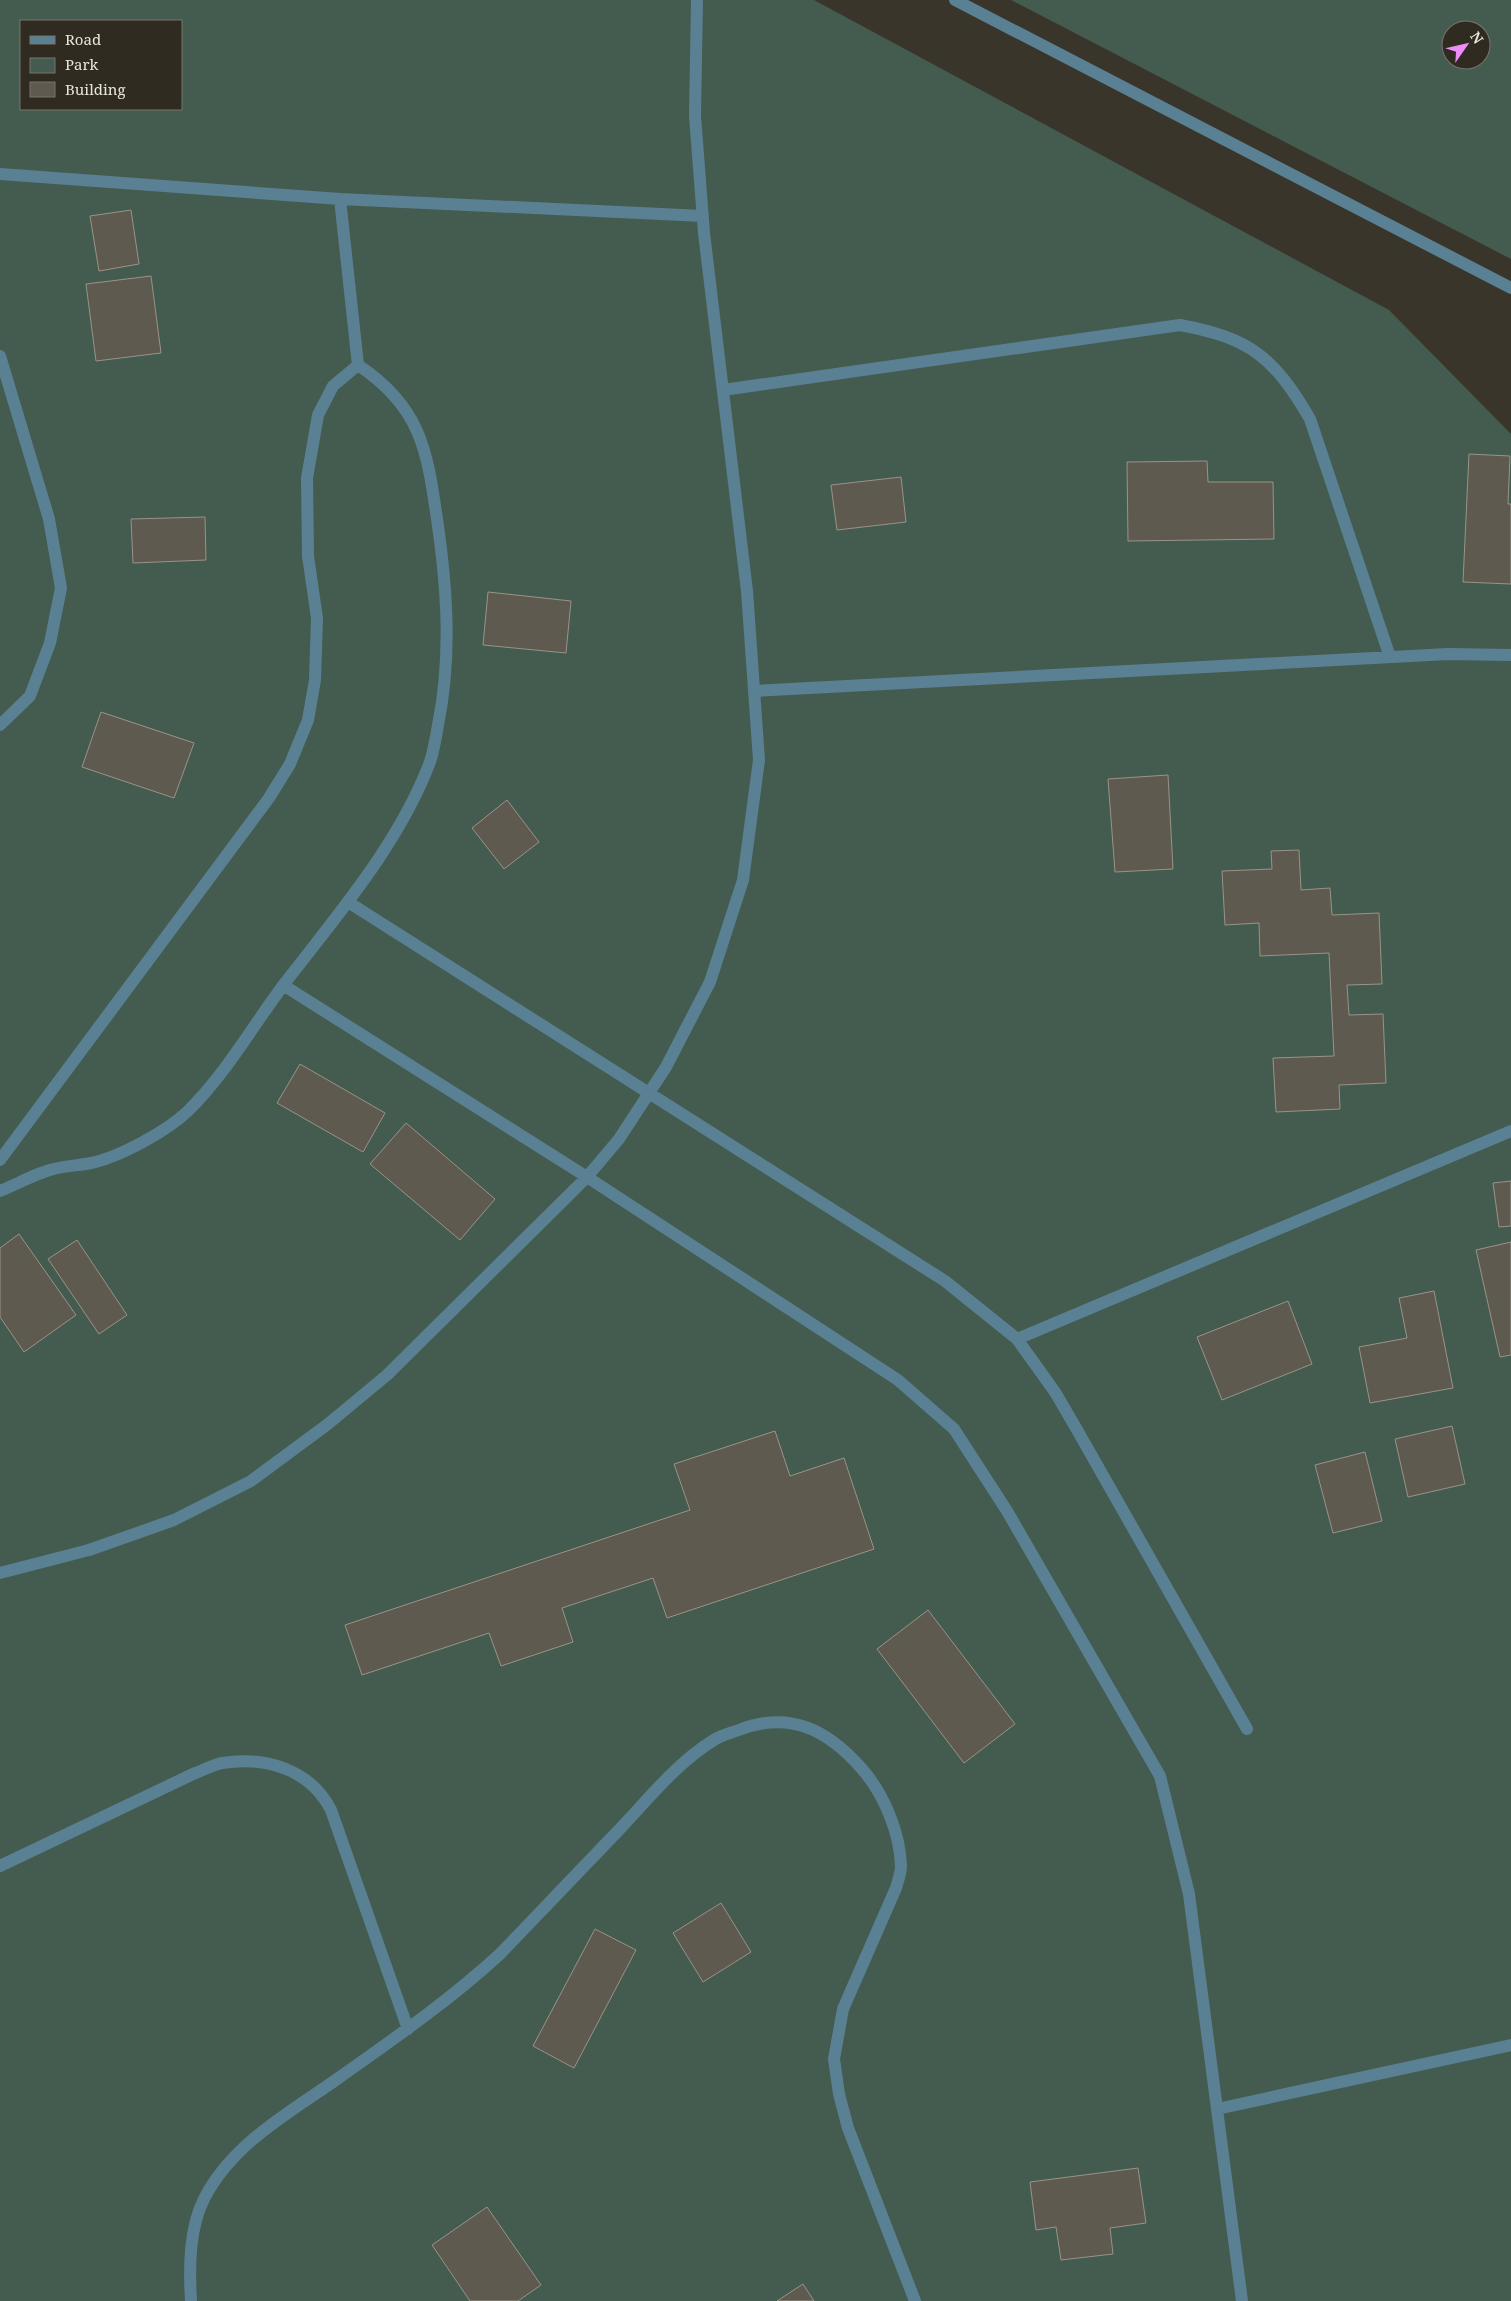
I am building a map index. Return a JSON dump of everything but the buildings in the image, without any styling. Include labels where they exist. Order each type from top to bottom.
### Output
[{"type":"street","points":[[0,1573],[89,1550],[174,1520],[251,1481],[328,1424],[387,1375],[587,1177],[619,1139],[666,1067],[710,982],[743,880],[759,760],[747,591],[703,216],[695,116],[697,0]]},
{"type":"street","points":[[955,0],[1511,288]]},
{"type":"street","points":[[0,174],[340,200],[703,216]]},
{"type":"street","points":[[340,200],[358,365]]},
{"type":"street","points":[[723,390],[1180,325],[1214,331],[1247,345],[1272,364],[1291,387],[1310,419],[1390,657]]},
{"type":"street","points":[[0,356],[49,519],[61,588],[50,643],[30,696],[0,726]]},
{"type":"street","points":[[0,1191],[46,1171],[94,1163],[128,1151],[187,1112],[210,1085],[348,902],[410,808],[431,759],[441,711],[448,648],[443,560],[428,459],[416,426],[399,400],[379,379],[358,365]]},
{"type":"street","points":[[0,1160],[269,798],[290,764],[308,720],[315,680],[317,618],[308,556],[307,478],[318,415],[333,386],[358,365]]},
{"type":"street","points":[[754,691],[1448,654],[1511,656]]},
{"type":"street","points":[[348,902],[945,1281],[1017,1339],[1055,1392],[1247,1729]]},
{"type":"street","points":[[284,985],[587,1177],[898,1380],[954,1429],[1007,1511],[1160,1776],[1189,1894],[1242,2301]]},
{"type":"street","points":[[1017,1339],[1511,1131]]},
{"type":"street","points":[[191,2301],[193,2233],[204,2198],[222,2170],[245,2144],[471,1981],[500,1954],[674,1773],[715,1739],[755,1724],[782,1721],[810,1728],[832,1739],[866,1773],[887,1810],[898,1842],[901,1868],[896,1888],[843,2008],[834,2059],[839,2094],[848,2128],[915,2301]]},
{"type":"street","points":[[0,1866],[193,1774],[220,1764],[262,1762],[281,1767],[307,1781],[325,1799],[331,1810],[408,2028]]},
{"type":"street","points":[[1217,2109],[1511,2045]]},
{"type":"green space","points":[[0,0],[814,0],[1389,310],[1511,434],[1511,2301],[0,2301]]},
{"type":"green space","points":[[1011,0],[1511,0],[1511,259]]}]
